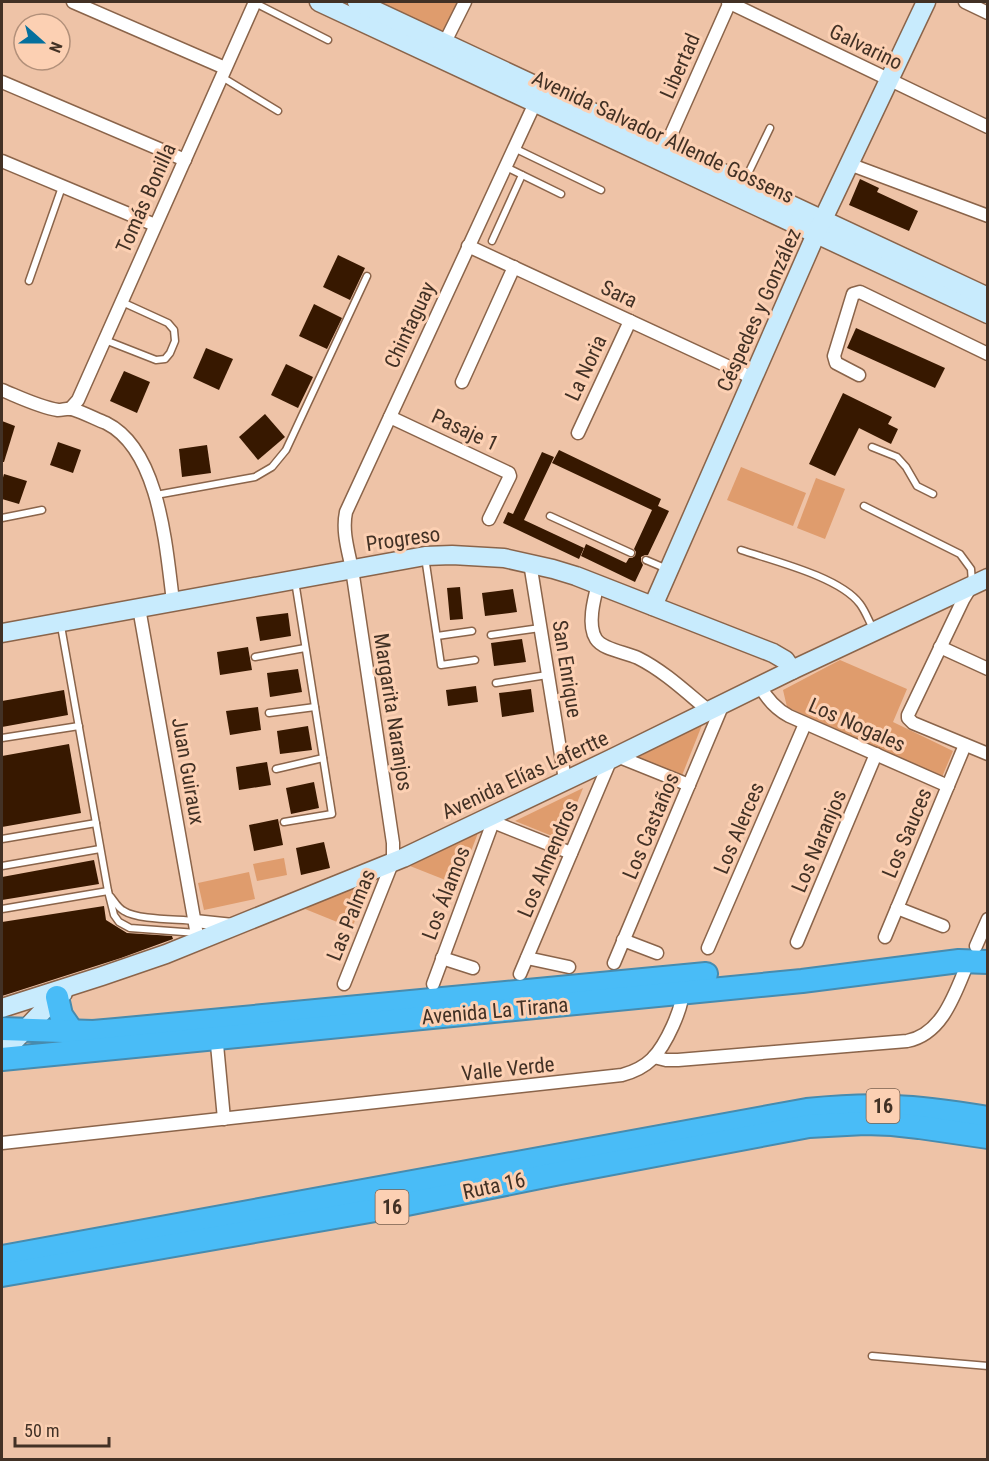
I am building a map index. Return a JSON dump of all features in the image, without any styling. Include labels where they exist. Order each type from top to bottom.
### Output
[{"type":"highway","name":"Avenida La Tirana","points":[[2,1059],[215,1029],[683,985],[950,947],[980,954]]},
{"type":"highway","points":[[64,992],[62,1015],[72,1031]]},
{"type":"highway","name":"Avenida La Tirana","points":[[2,1029],[72,1031],[215,1029]]},
{"type":"highway","name":"Ruta 16","points":[[2,1257],[807,1110],[865,1106],[895,1107],[987,1118]]},
{"type":"highway","name":"Ruta 16","points":[[2,1275],[387,1208],[809,1126],[892,1124],[987,1137]]},
{"type":"street","points":[[73,2],[224,72]]},
{"type":"street","name":"Tomás Bonilla","points":[[70,409],[78,400],[255,2]]},
{"type":"street","name":"Avenida Salvador Allende Gossens","points":[[319,2],[535,102],[987,297]]},
{"type":"street","name":"Avenida Salvador Allende Gossens","points":[[357,2],[744,182],[820,226],[987,314]]},
{"type":"street","points":[[445,42],[465,2]]},
{"type":"street","name":"Galvarino","points":[[729,2],[987,128]]},
{"type":"street","name":"Libertad","points":[[666,146],[729,2]]},
{"type":"street","name":"Céspedes y González","points":[[653,606],[820,226],[926,2]]},
{"type":"street","points":[[965,2],[987,13]]},
{"type":"street","points":[[2,82],[184,160]]},
{"type":"street","name":"Chintaguay","points":[[352,569],[344,530],[346,512],[535,102]]},
{"type":"street","points":[[2,161],[156,225]]},
{"type":"street","points":[[849,164],[987,216]]},
{"type":"street","name":"Sara","points":[[468,246],[753,378]]},
{"type":"street","points":[[462,382],[514,267]]},
{"type":"street","points":[[859,375],[836,363],[834,356],[853,294],[860,292],[987,354]]},
{"type":"street","name":"La Noria","points":[[578,433],[630,321]]},
{"type":"street","points":[[2,390],[58,410],[70,409],[107,424],[136,449],[156,495],[173,602]]},
{"type":"street","name":"Pasaje 1","points":[[390,417],[509,473],[510,476],[489,519]]},
{"type":"street","name":"Progreso","points":[[2,633],[425,556],[478,556],[530,563],[576,576],[773,653],[785,660],[792,670]]},
{"type":"street","name":"San Enrique","points":[[530,563],[565,780]]},
{"type":"street","name":"Margarita Naranjos","points":[[352,569],[393,843],[393,861]]},
{"type":"street","points":[[980,582],[940,647],[987,669]]},
{"type":"street","name":"Avenida Elías Lafertte","points":[[2,1008],[64,992],[143,962],[197,932],[237,926],[492,819],[565,780],[980,582]]},
{"type":"street","points":[[598,584],[592,616],[593,631],[598,642],[628,653],[651,665],[716,707]]},
{"type":"street","name":"Juan Guiraux","points":[[139,608],[197,932]]},
{"type":"street","name":"Los Nogales","points":[[940,647],[909,711],[908,718],[913,723],[987,754]]},
{"type":"street","name":"Los Nogales","points":[[760,686],[769,700],[782,712],[948,786]]},
{"type":"street","name":"Los Castaños","points":[[614,963],[689,785],[716,707]]},
{"type":"street","name":"Los Alerces","points":[[708,948],[805,724]]},
{"type":"street","name":"Los Sauces","points":[[885,937],[965,745]]},
{"type":"street","name":"Los Naranjos","points":[[797,942],[876,754]]},
{"type":"street","points":[[614,758],[689,785]]},
{"type":"street","name":"Los Almendros","points":[[520,974],[614,758]]},
{"type":"street","points":[[492,819],[571,853]]},
{"type":"street","name":"Los Álamos","points":[[433,984],[492,819]]},
{"type":"street","name":"Las Palmas","points":[[345,984],[393,861]]},
{"type":"street","points":[[897,908],[943,926]]},
{"type":"street","points":[[683,985],[672,1026],[654,1057],[678,1060],[907,1041],[928,1032],[945,1012],[980,954],[987,919]]},
{"type":"street","points":[[623,940],[657,953]]},
{"type":"street","points":[[442,958],[473,968]]},
{"type":"street","points":[[527,958],[569,967]]},
{"type":"street","name":"Avenida Elías Lafertte","points":[[2,1052],[64,992]]},
{"type":"street","points":[[215,1029],[224,1119]]},
{"type":"street","name":"Valle Verde","points":[[2,1143],[614,1077],[637,1069],[654,1057]]},
{"type":"lane","points":[[255,2],[328,40]]},
{"type":"lane","points":[[224,72],[278,111]]},
{"type":"lane","points":[[744,182],[770,128]]},
{"type":"lane","points":[[514,148],[602,190]]},
{"type":"lane","points":[[505,167],[561,194]]},
{"type":"lane","points":[[492,241],[522,175]]},
{"type":"lane","points":[[29,281],[63,187]]},
{"type":"lane","points":[[156,495],[255,477],[264,473],[280,459],[367,276]]},
{"type":"lane","points":[[105,340],[156,360],[165,358],[170,353],[175,341],[174,330],[168,323],[122,302]]},
{"type":"lane","points":[[872,447],[897,457],[906,467],[916,486],[933,494]]},
{"type":"lane","points":[[864,506],[960,554],[980,582]]},
{"type":"lane","points":[[2,518],[42,510]]},
{"type":"lane","points":[[550,516],[632,553]]},
{"type":"lane","points":[[741,550],[826,579],[841,587],[860,603],[875,631]]},
{"type":"lane","points":[[425,556],[441,665],[475,660]]},
{"type":"lane","points":[[646,560],[669,570]]},
{"type":"lane","points":[[284,822],[332,814],[294,579]]},
{"type":"lane","points":[[61,622],[100,849],[114,915],[119,922],[130,928],[197,932]]},
{"type":"lane","points":[[490,635],[540,628]]},
{"type":"lane","points":[[437,636],[472,631]]},
{"type":"lane","points":[[255,657],[305,648]]},
{"type":"lane","points":[[496,683],[548,675]]},
{"type":"lane","points":[[269,713],[315,707]]},
{"type":"lane","points":[[2,738],[79,726]]},
{"type":"lane","points":[[276,769],[323,758]]},
{"type":"lane","points":[[2,839],[96,823]]},
{"type":"lane","points":[[2,866],[100,849]]},
{"type":"lane","points":[[108,891],[124,911],[197,932]]},
{"type":"lane","points":[[2,909],[108,891]]},
{"type":"lane","points":[[872,1356],[987,1366]]},
{"type":"shaded area","points":[[378,2],[460,2],[444,33]]},
{"type":"shaded area","points":[[741,467],[806,493],[793,526],[727,500]]},
{"type":"shaded area","points":[[816,478],[845,489],[825,539],[797,528]]},
{"type":"shaded area","points":[[840,660],[907,689],[893,722],[953,751],[942,777],[787,707],[783,690]]},
{"type":"shaded area","points":[[702,725],[681,778],[634,759]]},
{"type":"shaded area","points":[[583,788],[562,840],[515,821]]},
{"type":"shaded area","points":[[478,833],[458,885],[410,866]]},
{"type":"shaded area","points":[[284,858],[287,875],[257,881],[253,864]]},
{"type":"shaded area","points":[[249,872],[255,899],[204,910],[198,883]]},
{"type":"shaded area","points":[[373,876],[352,928],[305,909]]},
{"type":"building","points":[[860,179],[879,188],[877,192],[918,211],[909,231],[849,205]]},
{"type":"building","points":[[338,255],[365,268],[350,300],[323,287]]},
{"type":"building","points":[[314,304],[342,318],[327,349],[299,336]]},
{"type":"building","points":[[856,328],[945,368],[935,388],[847,348]]},
{"type":"building","points":[[206,348],[233,359],[219,390],[193,378]]},
{"type":"building","points":[[286,364],[313,377],[298,408],[271,395]]},
{"type":"building","points":[[124,371],[150,382],[137,413],[110,401]]},
{"type":"building","points":[[843,393],[892,417],[888,424],[898,429],[891,444],[859,428],[835,476],[809,464]]},
{"type":"building","points":[[265,414],[285,437],[258,460],[239,437]]},
{"type":"building","points":[[2,421],[15,426],[4,462],[2,462]]},
{"type":"building","points":[[58,442],[81,450],[73,473],[50,465]]},
{"type":"building","points":[[207,445],[211,473],[182,477],[179,449]]},
{"type":"building","points":[[559,450],[661,499],[658,506],[669,511],[648,555],[641,557],[643,565],[635,582],[581,556],[586,544],[626,563],[629,558],[635,556],[634,549],[652,510],[552,463]]},
{"type":"building","points":[[542,452],[554,457],[524,520],[584,548],[579,559],[503,523],[508,512],[513,514]]},
{"type":"building","points":[[4,474],[27,481],[19,504],[2,499]]},
{"type":"building","points":[[460,587],[463,619],[450,620],[447,588]]},
{"type":"building","points":[[513,589],[517,612],[485,616],[482,593]]},
{"type":"building","points":[[288,613],[291,636],[260,641],[256,617]]},
{"type":"building","points":[[522,639],[526,662],[494,666],[491,643]]},
{"type":"building","points":[[248,647],[252,670],[220,675],[217,652]]},
{"type":"building","points":[[298,669],[302,692],[270,697],[267,673]]},
{"type":"building","points":[[476,686],[478,702],[448,706],[446,690]]},
{"type":"building","points":[[531,689],[534,712],[502,717],[499,693]]},
{"type":"building","points":[[64,690],[68,715],[2,727],[2,701]]},
{"type":"building","points":[[258,707],[261,730],[230,735],[226,711]]},
{"type":"building","points":[[308,726],[312,750],[280,754],[277,731]]},
{"type":"building","points":[[69,744],[81,813],[2,827],[2,756]]},
{"type":"building","points":[[267,762],[271,785],[239,790],[236,767]]},
{"type":"building","points":[[314,782],[319,808],[291,814],[286,788]]},
{"type":"building","points":[[278,819],[283,845],[254,851],[249,825]]},
{"type":"building","points":[[324,842],[330,868],[301,875],[296,848]]},
{"type":"building","points":[[94,860],[99,884],[2,900],[2,877]]},
{"type":"building","points":[[104,906],[106,920],[127,933],[172,936],[173,939],[2,996],[2,922]]}]
